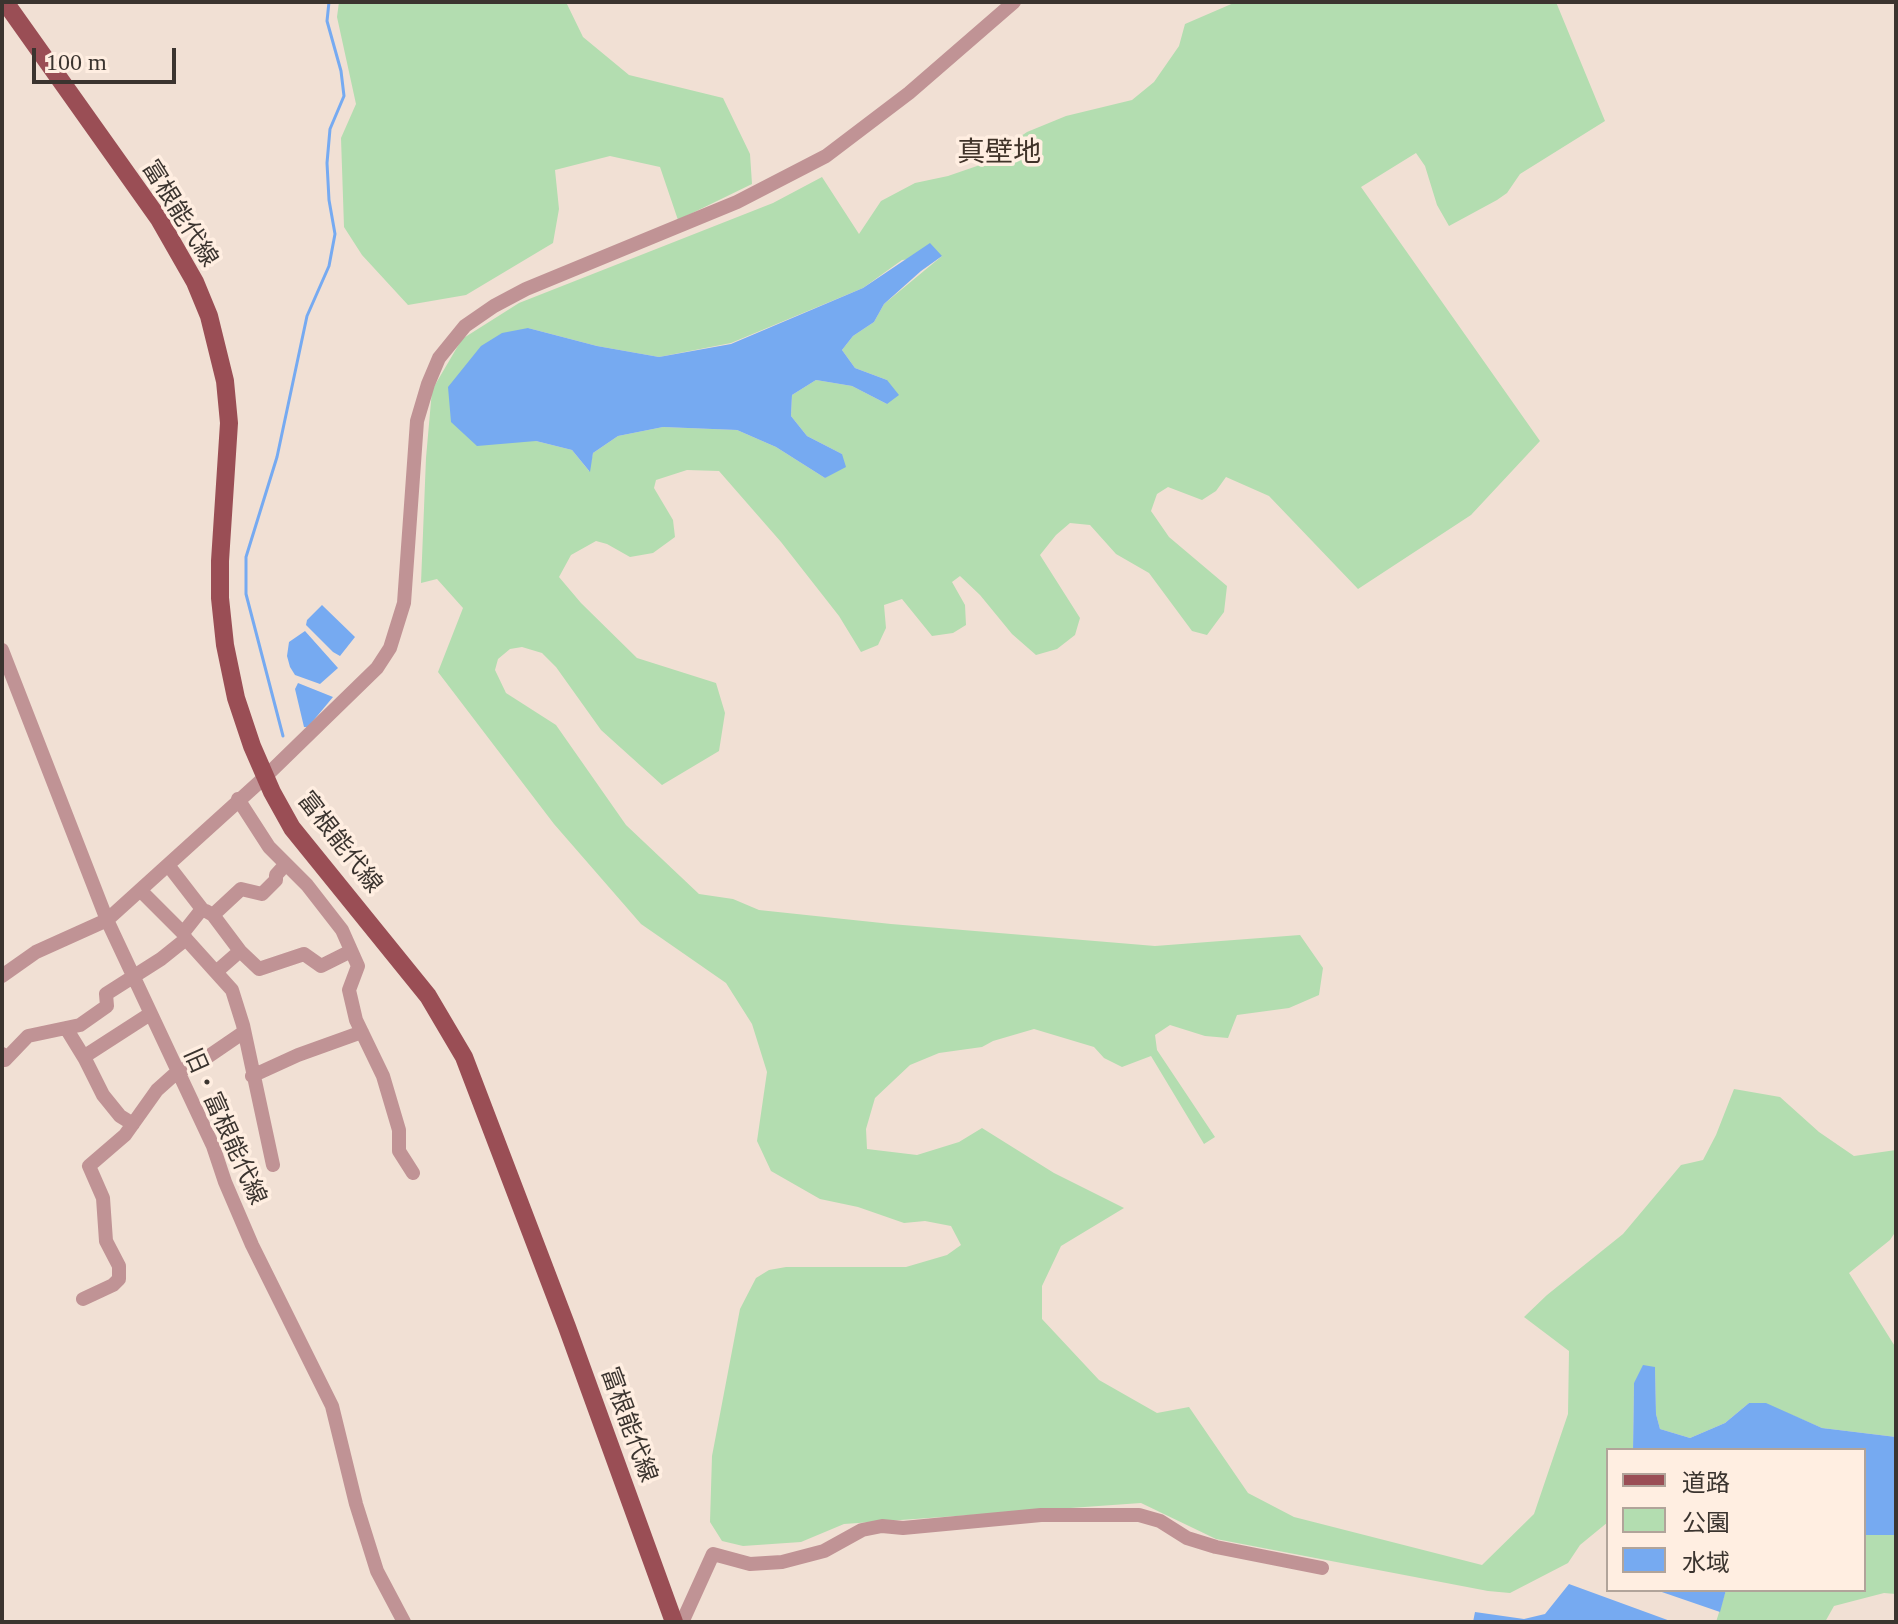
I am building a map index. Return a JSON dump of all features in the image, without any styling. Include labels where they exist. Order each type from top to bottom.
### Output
[{"type":"main road","name":"富根能代線","points":[[5,2],[159,219],[190,272],[209,316],[225,381],[229,423],[220,598],[225,645],[236,698],[265,777],[292,828],[428,996],[464,1057],[676,1622]]},
{"type":"street","points":[[2,976],[36,952],[107,920],[265,777],[377,668],[390,648],[404,603],[417,421],[439,358],[465,326],[526,289],[737,202],[826,156],[909,93],[1014,2]]},
{"type":"street","name":"旧・富根能代線","points":[[2,650],[5,667],[107,920],[176,1073],[213,1146],[252,1245],[332,1406],[356,1504],[377,1571],[404,1622]]},
{"type":"street","points":[[238,799],[269,847],[303,880],[342,930],[358,966],[349,990],[362,1032],[383,1076],[399,1130],[399,1151],[413,1173]]},
{"type":"street","points":[[2,1054],[5,1060],[28,1036],[80,1025],[107,1006],[106,994],[161,959],[207,912],[241,889],[262,894],[286,864]]},
{"type":"street","points":[[303,880],[320,864]]},
{"type":"street","points":[[168,865],[240,951],[259,969],[304,954],[321,966],[351,951]]},
{"type":"street","points":[[140,890],[232,990],[273,1165]]},
{"type":"street","points":[[216,972],[240,951]]},
{"type":"street","points":[[85,1059],[88,1054],[150,1014]]},
{"type":"street","points":[[66,1028],[103,1095],[120,1116],[133,1124]]},
{"type":"street","points":[[83,1299],[119,1279],[119,1266],[106,1241],[103,1198],[89,1166],[133,1124],[157,1090],[176,1073],[206,1058],[244,1032]]},
{"type":"street","points":[[252,1076],[298,1055],[362,1032]]},
{"type":"street","points":[[676,1622],[684,1618],[713,1554],[750,1564],[782,1562],[824,1551],[862,1530],[882,1526],[903,1528],[1041,1515],[1139,1515],[1160,1521],[1187,1538],[1216,1547],[1322,1568]]},
{"type":"green space","points":[[339,2],[566,2],[583,37],[629,75],[723,98],[750,154],[752,184],[678,220],[660,167],[610,156],[555,170],[559,209],[553,243],[466,295],[408,305],[362,255],[344,227],[341,138],[356,104],[337,17]]},
{"type":"green space","points":[[1236,2],[1556,2],[1605,121],[1520,174],[1507,193],[1497,200],[1449,226],[1437,205],[1425,166],[1416,153],[1361,187],[1540,441],[1471,515],[1358,589],[1269,496],[1226,477],[1216,491],[1202,500],[1168,487],[1157,494],[1151,511],[1169,537],[1227,586],[1224,612],[1207,635],[1192,631],[1149,573],[1116,554],[1090,525],[1070,523],[1040,555],[1080,618],[1075,635],[1057,649],[1036,655],[1012,634],[960,576],[952,582],[965,605],[966,625],[953,633],[932,636],[902,599],[884,605],[886,628],[878,645],[861,652],[839,616],[781,542],[719,471],[687,470],[656,480],[654,488],[673,520],[675,537],[653,553],[630,557],[596,541],[571,555],[559,577],[637,658],[716,683],[725,713],[719,751],[662,785],[601,730],[556,667],[542,653],[522,647],[510,649],[498,659],[495,670],[506,693],[556,725],[626,825],[699,894],[733,899],[759,910],[1155,946],[1300,935],[1323,968],[1319,995],[1289,1008],[1237,1015],[1228,1038],[1205,1036],[1170,1025],[1155,1035],[1157,1050],[1215,1137],[1204,1144],[1151,1056],[1122,1067],[1104,1058],[1094,1047],[1034,1029],[982,1047],[939,1053],[910,1065],[875,1098],[866,1129],[867,1149],[917,1155],[959,1142],[982,1128],[1054,1173],[1124,1208],[1061,1246],[1042,1286],[1042,1319],[1099,1380],[1157,1413],[1189,1407],[1248,1493],[1294,1517],[1482,1565],[1534,1514],[1568,1414],[1569,1351],[1524,1317],[1623,1234],[1681,1165],[1703,1160],[1734,1089],[1780,1097],[1819,1132],[1854,1156],[1896,1150],[1896,1231],[1890,1240],[1849,1273],[1896,1348],[1896,1437],[1822,1428],[1766,1404],[1749,1403],[1725,1423],[1690,1438],[1660,1429],[1656,1414],[1655,1368],[1634,1383],[1633,1448],[1606,1448],[1606,1524],[1580,1545],[1568,1563],[1510,1593],[1216,1539],[1141,1503],[844,1524],[801,1542],[743,1546],[722,1541],[710,1522],[712,1456],[740,1309],[756,1278],[769,1270],[786,1267],[906,1267],[947,1255],[961,1245],[951,1226],[925,1221],[904,1223],[858,1207],[820,1199],[771,1171],[757,1141],[767,1072],[752,1024],[726,983],[641,924],[554,824],[438,672],[463,608],[437,579],[421,583],[426,458],[432,390],[462,339],[519,303],[773,203],[822,177],[859,234],[881,201],[915,183],[977,166],[1027,132],[1066,116],[1132,100],[1154,82],[1179,46],[1185,24]],"holes":[[[942,256],[884,304],[874,322],[853,336],[842,350],[855,368],[887,380],[887,404],[852,386],[816,380],[792,395],[791,416],[807,436],[842,454],[825,478],[776,447],[737,430],[663,427],[618,436],[593,453],[589,471],[572,450],[536,441],[528,328],[597,346],[659,357],[731,343],[863,288],[902,260]]]},
{"type":"green space","points":[[1866,1535],[1896,1535],[1896,1594],[1884,1593],[1834,1606],[1825,1622],[1716,1622],[1725,1592],[1866,1592]]},
{"type":"water","points":[[930,243],[942,256],[884,304],[874,322],[853,336],[842,350],[855,368],[887,380],[899,395],[887,404],[852,386],[816,380],[792,395],[791,416],[807,436],[842,454],[846,467],[825,478],[776,447],[737,430],[663,427],[618,436],[593,453],[590,472],[572,450],[536,441],[477,446],[451,422],[448,387],[481,346],[502,333],[528,328],[597,346],[659,357],[731,344],[863,288]]},
{"type":"water","points":[[322,605],[355,637],[340,656],[306,625]]},
{"type":"water","points":[[305,631],[338,668],[320,684],[295,675],[290,667],[287,656],[289,642]]},
{"type":"water","points":[[298,683],[333,697],[308,727],[304,727],[295,689]]},
{"type":"water","points":[[1643,1365],[1655,1367],[1656,1414],[1660,1429],[1690,1438],[1725,1423],[1749,1403],[1766,1403],[1822,1428],[1896,1437],[1896,1535],[1866,1535],[1866,1448],[1633,1448],[1634,1383]]},
{"type":"water","points":[[1569,1584],[1673,1622],[1473,1622],[1475,1612],[1524,1619],[1545,1614]]},
{"type":"water","points":[[1662,1592],[1725,1592],[1720,1612]]},
{"type":"waterway","points":[[283,736],[246,594],[246,557],[277,457],[307,316],[329,266],[335,234],[327,163],[330,129],[344,96],[341,71],[327,21],[329,2]]},
{"type":"district","name":"真壁地","points":[[999,154]]}]
